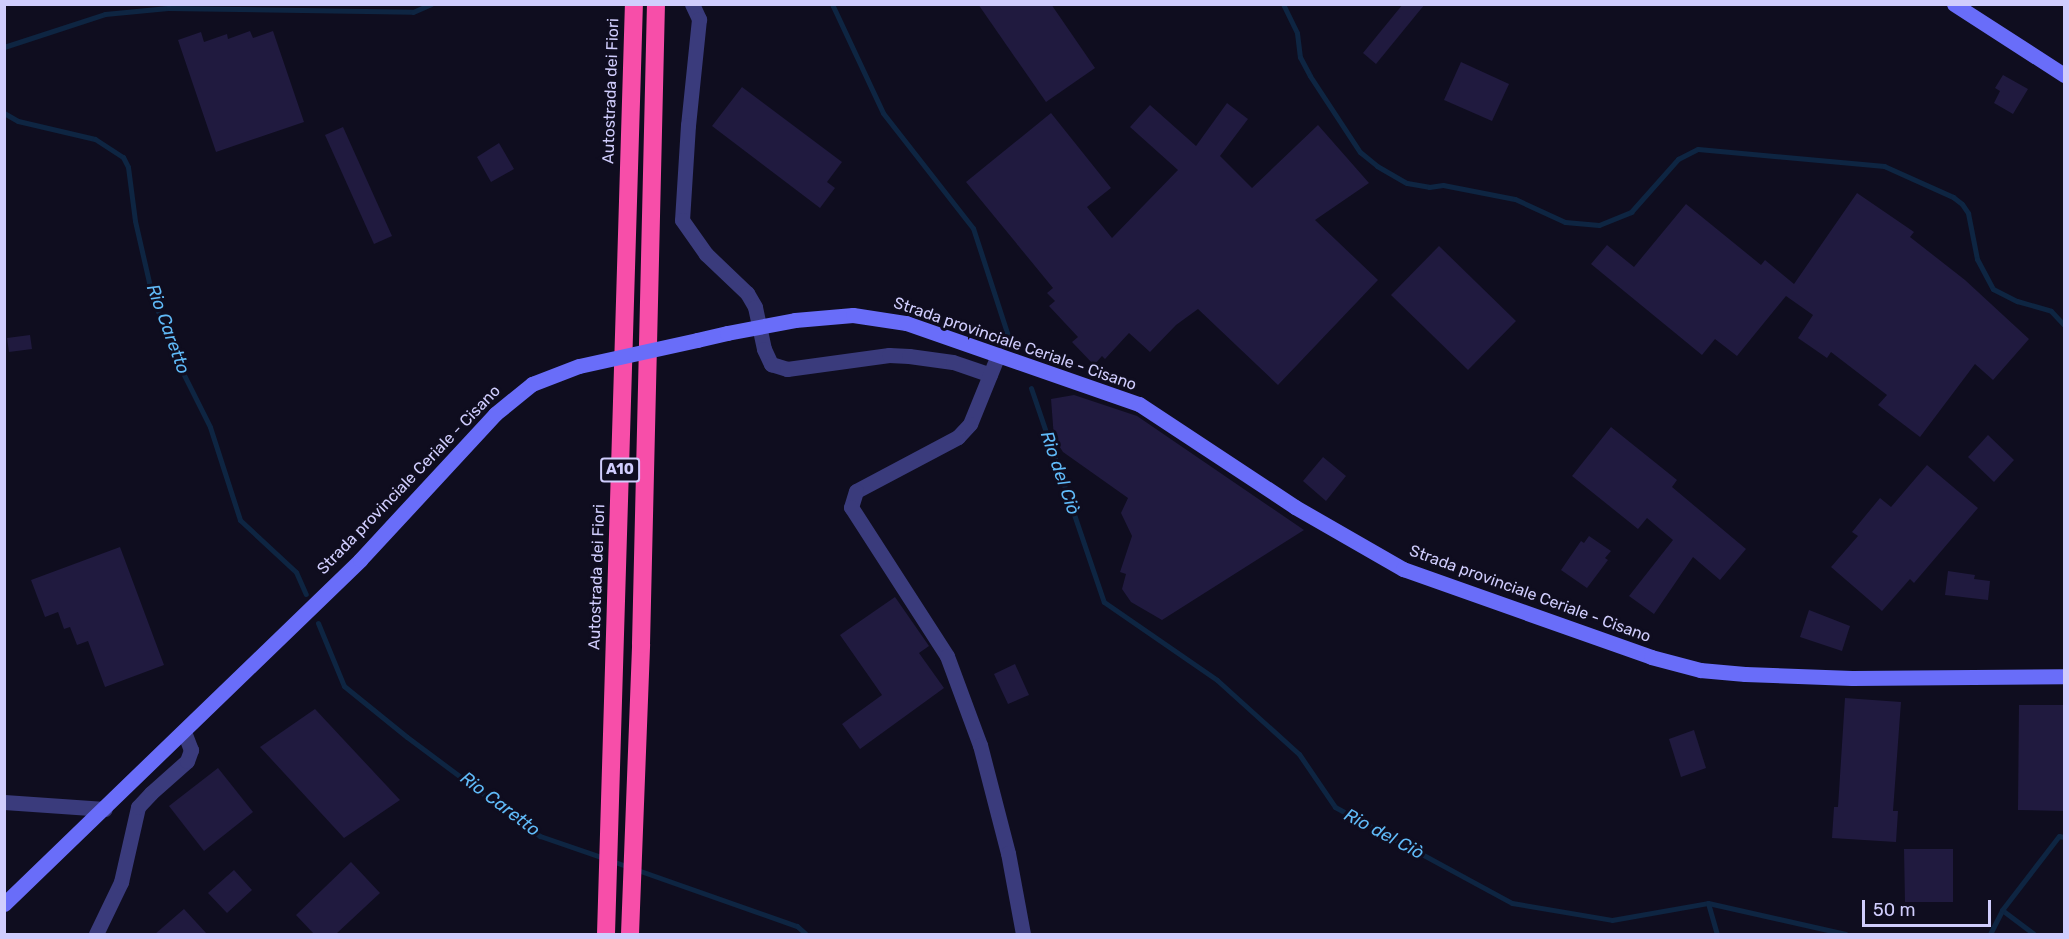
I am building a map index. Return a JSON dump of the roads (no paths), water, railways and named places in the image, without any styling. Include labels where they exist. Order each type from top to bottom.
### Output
[{"type":"highway","name":"Autostrada dei Fiori","points":[[606,934],[634,4]]},
{"type":"highway","name":"A10","points":[[630,934],[641,644],[656,4]]},
{"type":"main road","points":[[1954,4],[2064,75]]},
{"type":"main road","name":"Strada provinciale Ceriale - Cisano","points":[[4,904],[105,809],[360,560],[513,398],[532,384],[579,366],[795,320],[853,315],[906,323],[1139,405],[1295,507],[1403,569],[1651,657],[1700,670],[1745,674],[1852,678],[2064,676]]},
{"type":"street","points":[[692,4],[699,19],[687,135],[682,220],[705,254],[747,292],[755,307],[764,350],[771,364],[787,369],[889,355],[909,356],[953,362],[990,375]]},
{"type":"street","points":[[998,355],[970,424],[958,437],[856,491],[851,507],[947,656],[980,745],[1008,853],[1023,934]]},
{"type":"street","points":[[96,934],[121,882],[138,807],[187,761],[191,750],[184,732]]},
{"type":"street","points":[[4,802],[105,809]]},
{"type":"waterway","points":[[4,47],[105,14],[168,8],[413,12],[431,4]]},
{"type":"waterway","name":"Rio del Ciò","points":[[832,4],[883,113],[973,228],[1011,345]]},
{"type":"waterway","points":[[1283,4],[1297,33],[1300,57],[1360,152],[1377,166],[1407,183],[1429,187],[1443,185],[1515,199],[1565,222],[1599,225],[1631,212],[1678,159],[1698,149],[1884,166],[1953,197],[1962,204],[1968,213],[1977,259],[1993,289],[2017,301],[2051,311],[2064,325]]},
{"type":"waterway","name":"Rio Caretto","points":[[4,113],[18,121],[95,139],[123,157],[128,167],[135,221],[152,295],[176,359],[210,427],[240,520],[296,572],[306,594]]},
{"type":"waterway","name":"Rio del Ciò","points":[[1031,388],[1104,602],[1217,680],[1299,754],[1335,807],[1512,903],[1612,920],[1708,903],[1846,934]]},
{"type":"waterway","name":"Rio Caretto","points":[[318,623],[344,686],[407,737],[540,836],[604,858]]},
{"type":"waterway","name":"Rio del Ciò","points":[[1990,934],[2002,910],[2059,836],[2064,837]]},
{"type":"waterway","name":"Rio Caretto","points":[[612,861],[797,926],[806,934]]},
{"type":"waterway","points":[[1708,903],[1717,934]]},
{"type":"waterway","points":[[2002,910],[2034,934]]}]
